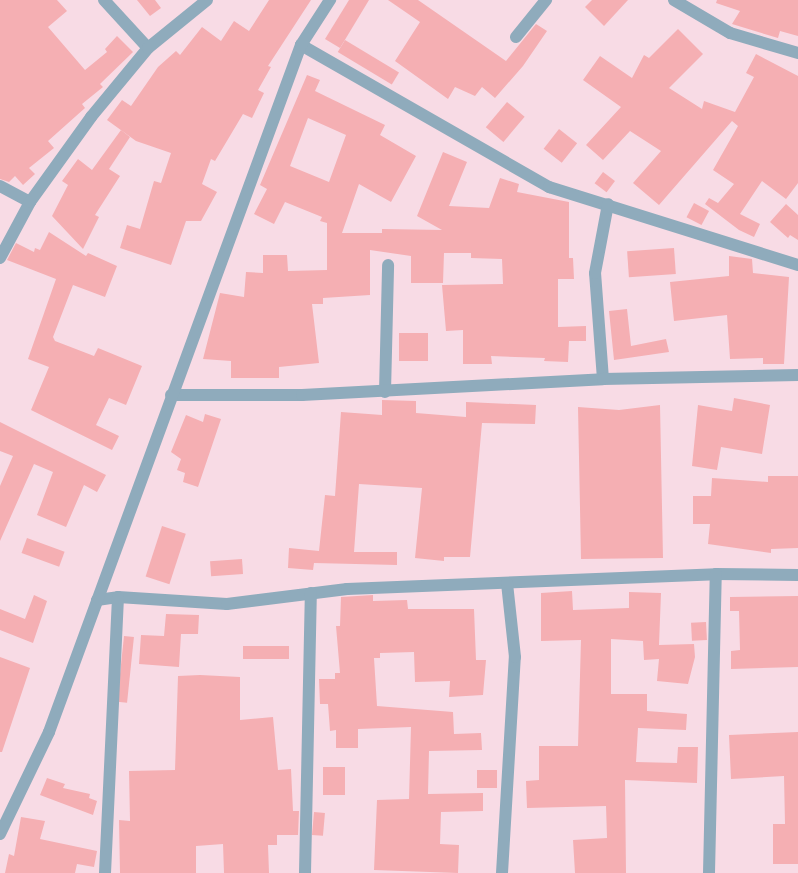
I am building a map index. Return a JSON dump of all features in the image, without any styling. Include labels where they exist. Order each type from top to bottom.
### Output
[{"type":"street","points":[[104,0],[148,48]]},
{"type":"street","points":[[0,258],[30,202],[91,117],[148,48],[207,0]]},
{"type":"street","points":[[0,834],[49,732],[171,395],[301,45],[330,0]]},
{"type":"street","points":[[516,37],[546,0]]},
{"type":"street","points":[[674,0],[730,33],[798,53]]},
{"type":"street","points":[[301,45],[548,187],[608,204],[798,265]]},
{"type":"street","points":[[0,186],[30,202]]},
{"type":"street","points":[[603,379],[596,273],[608,204]]},
{"type":"street","points":[[385,392],[388,265]]},
{"type":"street","points":[[171,395],[385,392],[603,379],[798,375]]},
{"type":"street","points":[[97,600],[118,597],[227,604],[311,593],[716,574],[798,575]]},
{"type":"street","points":[[709,873],[716,574]]},
{"type":"street","points":[[502,873],[515,657],[508,583]]},
{"type":"street","points":[[305,873],[311,593]]},
{"type":"street","points":[[105,873],[118,597]]},
{"type":"building","points":[[0,0],[57,0],[67,11],[48,27],[85,70],[107,52],[105,49],[117,36],[133,52],[100,84],[103,87],[82,104],[85,108],[48,141],[54,148],[29,168],[35,174],[23,185],[15,176],[9,182],[0,179]]},
{"type":"building","points":[[137,0],[155,0],[161,8],[150,16]]},
{"type":"building","points":[[269,0],[311,0],[268,66],[271,67],[258,90],[264,93],[252,118],[243,114],[215,161],[211,159],[202,184],[217,192],[201,221],[186,221],[171,265],[120,248],[127,225],[140,229],[154,181],[161,183],[171,153],[136,141],[107,120],[122,100],[131,106],[158,67],[176,51],[180,55],[202,27],[221,41],[234,21],[249,31]]},
{"type":"building","points":[[349,0],[369,0],[340,48],[325,39]]},
{"type":"building","points":[[388,0],[418,0],[506,61],[536,24],[547,31],[523,66],[495,98],[482,87],[475,96],[455,87],[448,99],[395,61],[420,22]]},
{"type":"building","points":[[592,0],[628,0],[604,26],[585,7]]},
{"type":"building","points":[[717,0],[798,0],[798,36],[780,31],[778,38],[732,24],[740,11],[716,3]]},
{"type":"building","points":[[678,29],[703,54],[669,88],[702,109],[704,101],[735,112],[754,77],[746,73],[756,54],[798,76],[798,183],[786,199],[762,181],[740,214],[760,224],[754,237],[739,230],[705,204],[709,198],[718,203],[734,184],[713,170],[738,126],[732,121],[659,205],[633,183],[661,151],[630,131],[603,160],[586,145],[621,107],[583,80],[600,56],[632,78],[644,55],[649,58]]},
{"type":"building","points":[[345,40],[399,72],[392,84],[338,52]]},
{"type":"building","points":[[307,75],[320,80],[315,91],[385,125],[380,135],[416,156],[391,202],[359,184],[342,233],[382,233],[382,229],[442,230],[417,216],[443,152],[467,162],[449,206],[489,208],[500,178],[519,184],[517,192],[569,202],[569,258],[573,258],[574,279],[558,279],[558,327],[586,326],[586,341],[569,341],[568,362],[544,361],[545,358],[491,356],[492,364],[463,364],[463,330],[446,331],[442,285],[503,284],[502,259],[471,258],[471,253],[444,253],[443,283],[411,283],[411,256],[370,250],[370,295],[323,298],[323,304],[312,304],[319,363],[279,367],[279,378],[231,378],[231,361],[203,359],[220,293],[244,297],[246,272],[263,273],[263,255],[287,255],[288,271],[327,270],[327,223],[320,221],[322,217],[285,202],[274,224],[254,214],[267,189],[260,185]],"holes":[[[308,118],[346,135],[329,182],[290,166]]]},
{"type":"building","points":[[507,102],[525,117],[503,142],[486,127]]},
{"type":"building","points":[[559,129],[577,143],[562,163],[544,149]]},
{"type":"building","points":[[121,130],[130,137],[109,169],[120,176],[95,215],[99,217],[83,249],[52,216],[68,185],[62,181],[78,159],[92,170]]},
{"type":"building","points":[[603,172],[615,181],[607,192],[595,183]]},
{"type":"building","points":[[694,203],[709,211],[701,225],[686,217]]},
{"type":"building","points":[[786,204],[798,215],[798,240],[790,235],[788,238],[770,222]]},
{"type":"building","points":[[49,232],[86,256],[88,253],[117,266],[105,297],[73,285],[53,337],[55,341],[94,356],[98,348],[142,366],[126,405],[109,398],[96,425],[119,436],[112,450],[31,410],[49,367],[28,359],[56,279],[7,260],[16,243],[34,252],[35,248],[40,250]]},
{"type":"building","points":[[674,248],[676,274],[629,277],[627,251]]},
{"type":"building","points":[[729,256],[752,259],[753,273],[789,277],[784,364],[763,364],[763,358],[730,359],[727,315],[674,321],[670,282],[729,276]]},
{"type":"building","points":[[627,309],[631,346],[666,339],[669,352],[614,360],[609,311]]},
{"type":"building","points":[[399,333],[428,333],[428,361],[399,361]]},
{"type":"building","points":[[734,398],[770,405],[762,454],[721,447],[717,470],[692,466],[698,405],[732,411]]},
{"type":"building","points":[[382,400],[416,401],[416,413],[466,417],[466,402],[536,405],[535,424],[482,423],[470,557],[444,557],[444,561],[415,558],[422,488],[359,484],[354,552],[397,552],[397,565],[314,563],[313,570],[288,568],[289,548],[319,551],[325,495],[335,496],[341,412],[382,415]]},
{"type":"building","points":[[660,405],[663,558],[581,559],[578,407],[619,410]]},
{"type":"building","points":[[205,414],[221,419],[198,487],[183,482],[185,473],[177,470],[181,459],[171,452],[186,415],[203,422]]},
{"type":"building","points":[[0,422],[106,475],[97,492],[84,485],[66,527],[37,515],[53,472],[34,464],[0,541],[0,486],[13,456],[0,451]]},
{"type":"building","points":[[768,476],[798,476],[798,548],[771,549],[771,553],[708,544],[710,524],[693,524],[693,496],[711,496],[712,478],[768,482]]},
{"type":"building","points":[[162,526],[186,534],[169,584],[146,576]]},
{"type":"building","points":[[27,538],[65,552],[59,567],[22,553]]},
{"type":"building","points":[[242,559],[243,574],[211,576],[210,561]]},
{"type":"building","points":[[572,591],[573,610],[629,608],[629,592],[661,593],[659,645],[694,644],[695,657],[688,684],[657,681],[659,659],[644,660],[643,641],[611,639],[611,694],[647,694],[647,711],[687,714],[686,730],[638,728],[636,762],[677,763],[678,747],[698,747],[697,783],[625,780],[626,873],[575,873],[573,840],[607,838],[606,806],[527,808],[526,781],[539,780],[539,746],[578,746],[581,640],[541,641],[541,593]]},
{"type":"building","points":[[34,595],[47,601],[33,643],[0,630],[0,609],[25,619]]},
{"type":"building","points":[[373,595],[373,601],[407,600],[408,609],[474,609],[476,660],[486,660],[483,695],[449,697],[450,681],[415,682],[414,652],[380,653],[380,658],[374,658],[377,706],[453,712],[454,734],[481,733],[482,750],[429,751],[428,794],[483,793],[483,811],[441,812],[440,844],[459,845],[458,873],[374,870],[377,800],[409,799],[411,727],[358,729],[358,748],[336,748],[336,730],[330,731],[328,704],[320,704],[319,679],[335,679],[335,673],[340,673],[336,626],[340,626],[341,597]]},
{"type":"building","points":[[798,596],[798,667],[731,669],[731,651],[740,650],[739,611],[730,611],[730,597]]},
{"type":"building","points":[[166,614],[199,615],[198,634],[181,634],[179,667],[139,664],[141,635],[164,636]]},
{"type":"building","points":[[706,622],[707,640],[692,641],[691,623]]},
{"type":"building","points":[[124,636],[134,637],[127,703],[117,702]]},
{"type":"building","points":[[243,646],[289,646],[289,659],[243,659]]},
{"type":"building","points":[[0,657],[30,668],[2,752],[0,752]]},
{"type":"building","points":[[200,675],[240,677],[240,720],[273,717],[278,770],[291,769],[293,811],[299,811],[298,835],[277,835],[277,845],[268,845],[269,873],[224,873],[223,844],[196,846],[196,873],[120,873],[119,820],[130,821],[129,771],[175,770],[178,676]]},
{"type":"building","points":[[798,732],[798,864],[773,864],[773,824],[785,824],[784,776],[731,779],[729,735]]},
{"type":"building","points":[[323,767],[345,767],[345,795],[323,795]]},
{"type":"building","points":[[477,770],[497,770],[497,788],[477,788]]},
{"type":"building","points":[[47,778],[65,784],[63,788],[90,794],[89,798],[97,801],[93,815],[40,795]]},
{"type":"building","points":[[314,812],[325,813],[323,836],[312,835]]},
{"type":"building","points":[[21,817],[45,821],[40,839],[97,851],[94,867],[77,864],[75,873],[5,873],[9,854],[14,856]]}]
